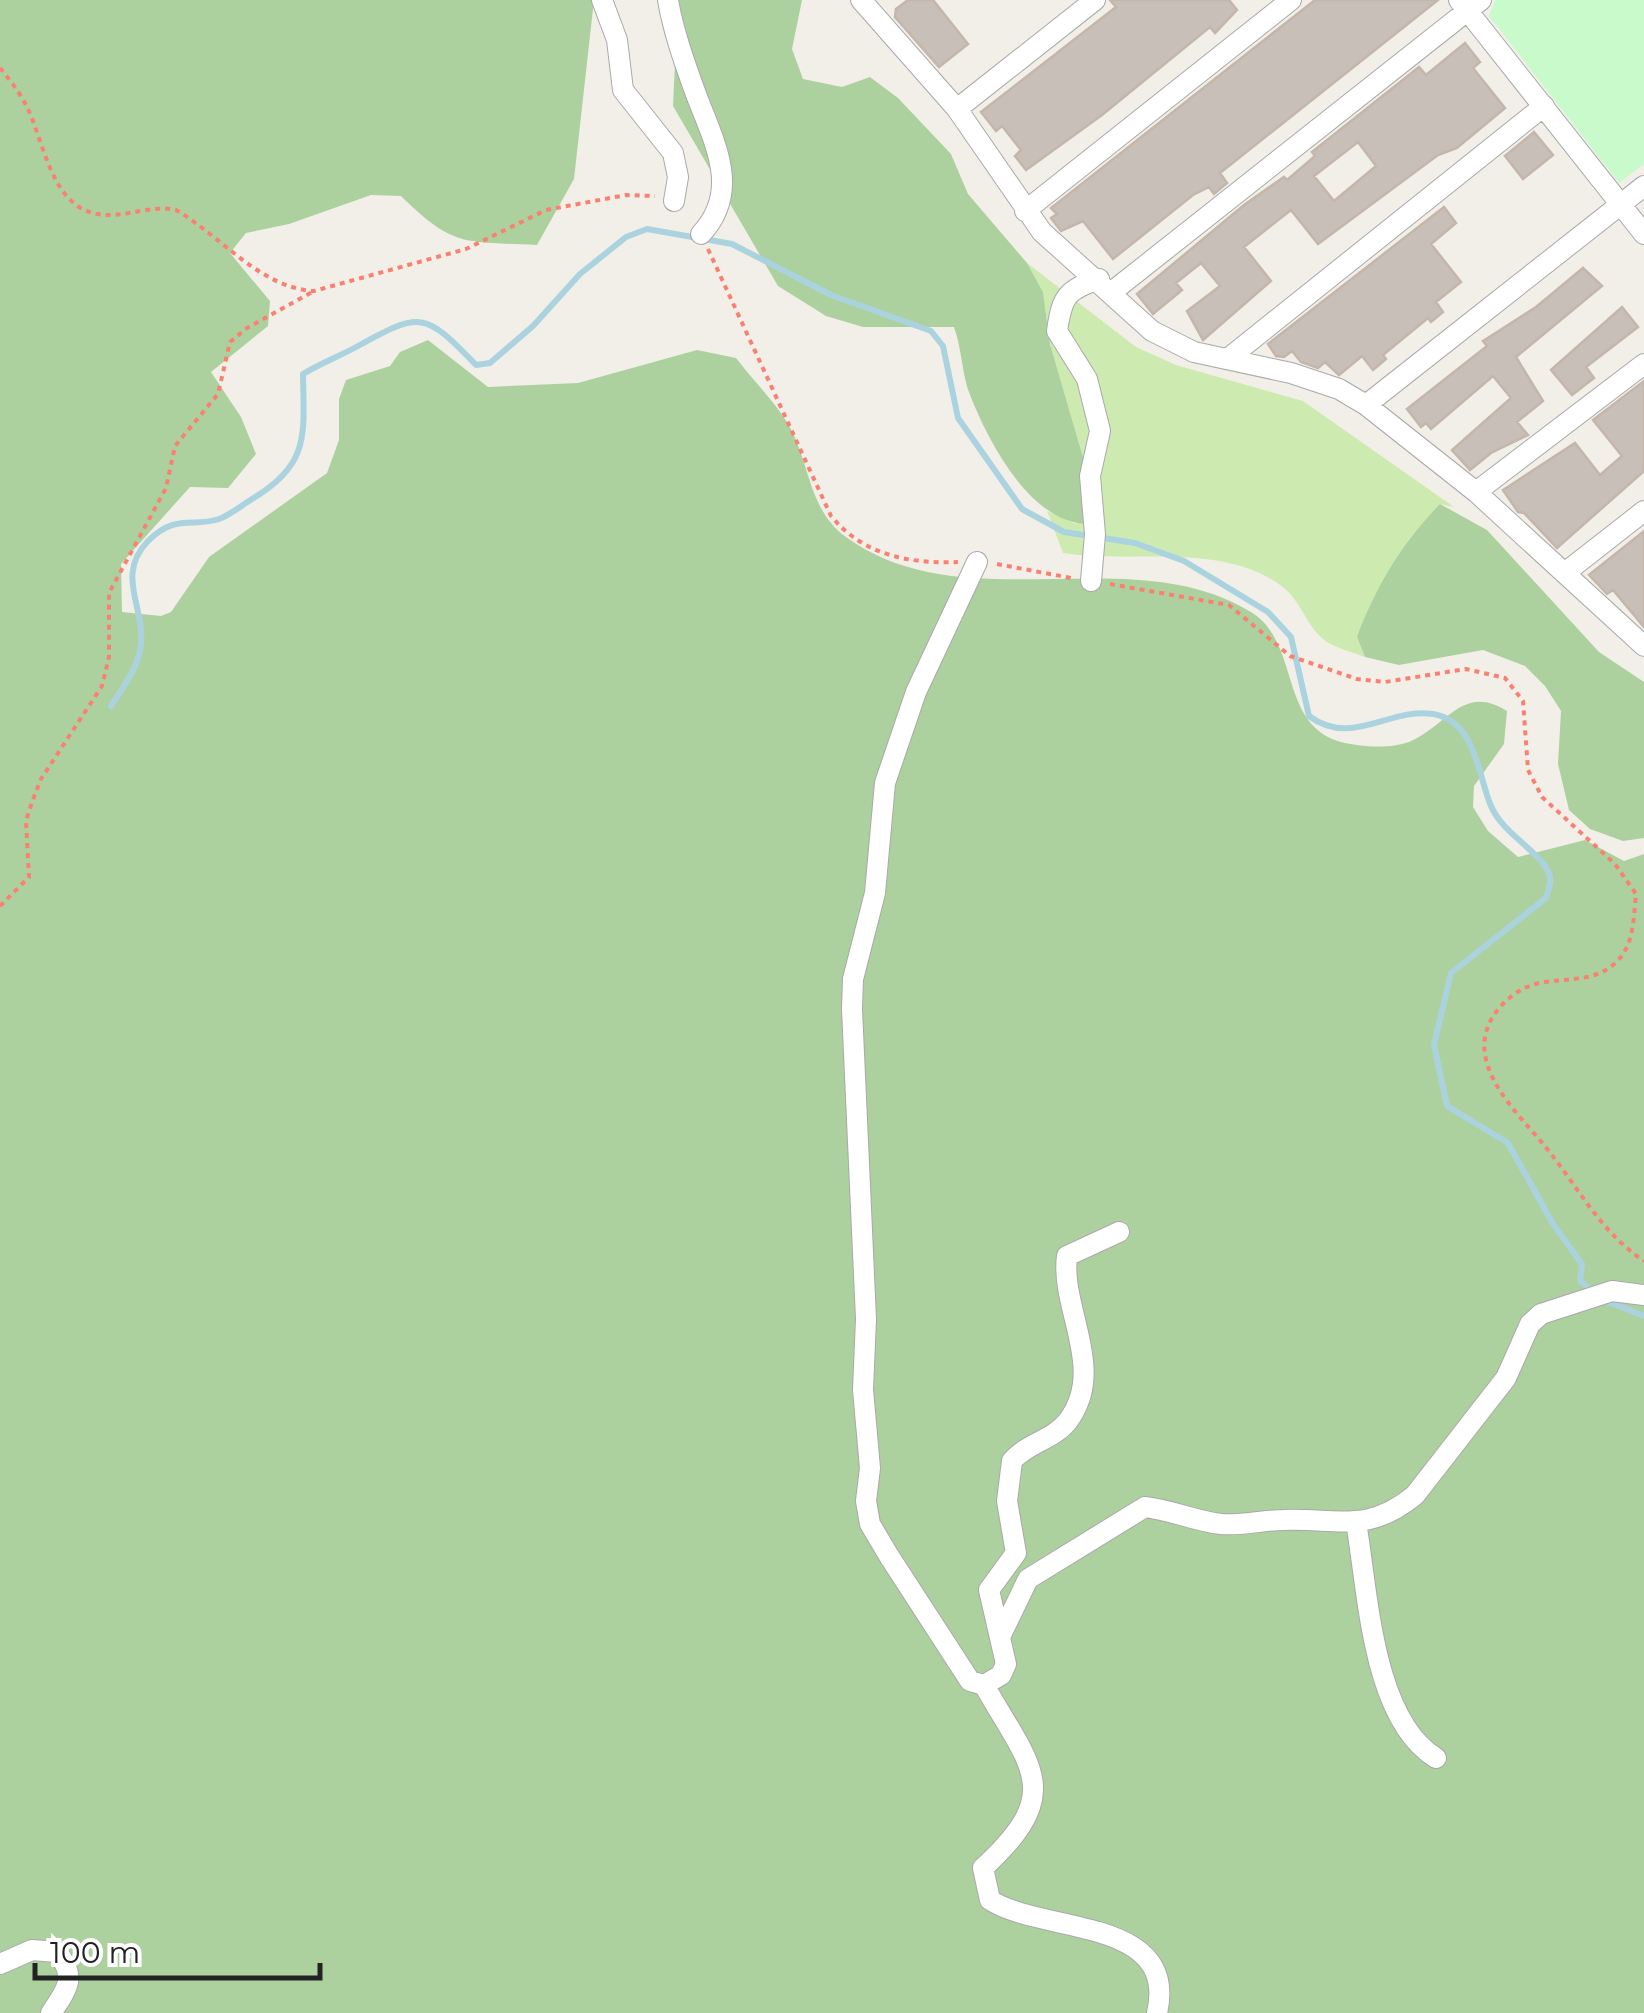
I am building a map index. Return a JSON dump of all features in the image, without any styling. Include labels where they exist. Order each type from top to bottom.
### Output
[{"type":"street","points":[[602,0],[618,40],[624,90],[673,152],[678,177],[674,202]]},
{"type":"street","points":[[668,0],[697,97],[716,142],[723,177],[718,212],[700,234]]},
{"type":"street","points":[[957,110],[1095,0]]},
{"type":"street","points":[[1025,211],[1291,0]]},
{"type":"street","points":[[872,4],[957,110],[1042,232],[1106,285],[1152,331],[1194,352],[1230,357],[1339,389],[1366,404],[1476,492],[1644,646]]},
{"type":"street","points":[[1091,581],[1095,534],[1090,476],[1100,430],[1086,379],[1057,331],[1062,300],[1072,288],[1106,285],[1469,4],[1644,234]]},
{"type":"street","points":[[1230,357],[1544,106]]},
{"type":"street","points":[[1366,404],[1644,186]]},
{"type":"street","points":[[1476,492],[1644,364]]},
{"type":"street","points":[[1566,572],[1644,511]]},
{"type":"street","points":[[977,562],[916,692],[885,782],[875,894],[854,979],[852,1009],[865,1279],[863,1390],[870,1468],[866,1501],[870,1524],[909,1588],[970,1681],[984,1685],[1031,1768],[1035,1792],[1030,1815],[984,1868],[990,1900],[1020,1914],[1117,1938],[1147,1957],[1159,1976],[1157,2013]]},
{"type":"street","points":[[984,1685],[1001,1675],[1006,1664],[988,1590],[1016,1553],[1007,1501],[1012,1461],[1061,1428],[1078,1399],[1084,1344],[1067,1288],[1067,1256],[1120,1232]]},
{"type":"street","points":[[1001,1635],[1028,1578],[1145,1507],[1223,1524],[1288,1519],[1375,1520],[1415,1495],[1506,1378],[1530,1324],[1541,1314],[1612,1291],[1644,1295]]},
{"type":"street","points":[[1356,1522],[1386,1683],[1407,1734],[1436,1758]]},
{"type":"street","points":[[0,1964],[32,1950],[57,1952],[71,1974],[70,1986],[51,2013]]},
{"type":"path","points":[[0,906],[29,877],[26,822],[41,780],[102,686],[109,657],[109,593],[166,488],[175,446],[218,394],[230,342],[247,328],[314,291]]},
{"type":"green space","points":[[0,0],[594,0],[574,179],[537,245],[462,239],[435,225],[401,196],[371,195],[289,224],[246,233],[230,253],[270,301],[268,326],[211,372],[241,417],[256,454],[228,488],[190,487],[121,564],[122,612],[161,616],[171,612],[209,557],[327,473],[339,440],[339,399],[346,380],[390,366],[400,352],[428,340],[488,387],[578,383],[697,350],[736,358],[788,424],[824,513],[846,537],[892,562],[942,575],[1154,581],[1204,591],[1251,612],[1267,626],[1307,718],[1321,733],[1341,742],[1393,746],[1409,742],[1467,704],[1492,704],[1507,711],[1504,744],[1474,786],[1473,807],[1488,831],[1518,857],[1585,840],[1624,861],[1644,854],[1644,2013],[0,2013]]},
{"type":"green space","points":[[670,0],[802,0],[792,49],[803,79],[842,87],[870,77],[898,98],[951,154],[968,194],[1027,263],[1043,292],[1050,344],[1097,505],[1091,524],[1070,521],[1050,511],[1032,497],[1001,457],[970,395],[954,327],[863,327],[826,316],[778,286],[673,106],[676,42]]},
{"type":"green space","points":[[1495,0],[1644,0],[1644,164],[1619,183],[1489,16]]},
{"type":"green space","points":[[1027,263],[1136,347],[1176,365],[1303,401],[1454,507],[1440,504],[1357,637],[1365,657],[1323,639],[1280,585],[1230,563],[1063,553],[1047,511],[1076,524],[1097,505],[1050,344],[1043,292]]},
{"type":"green space","points":[[1440,504],[1487,530],[1599,652],[1644,682],[1644,838],[1623,841],[1590,829],[1569,810],[1558,764],[1561,711],[1545,686],[1525,666],[1483,650],[1399,665],[1365,657],[1357,637],[1373,600],[1402,550]]},
{"type":"building","points":[[908,0],[933,0],[968,44],[939,67],[895,17],[896,9]]},
{"type":"building","points":[[1110,0],[1229,0],[1237,10],[1215,33],[1210,27],[1102,115],[1026,170],[1015,156],[1021,150],[1002,126],[996,131],[981,112],[1116,7]]},
{"type":"building","points":[[1315,0],[1438,0],[1220,173],[1227,183],[1214,194],[1209,187],[1193,195],[1113,259],[1083,221],[1061,231],[1051,218],[1057,214],[1051,208]]},
{"type":"building","points":[[1465,43],[1480,62],[1473,68],[1505,108],[1457,148],[1438,155],[1318,244],[1291,210],[1244,247],[1271,281],[1203,340],[1187,311],[1220,286],[1201,263],[1176,283],[1182,290],[1153,314],[1137,294],[1244,205],[1284,177],[1287,180],[1315,156],[1312,152],[1419,67],[1426,75]],"holes":[[[1358,142],[1376,166],[1334,201],[1314,176]]]},
{"type":"building","points":[[1534,132],[1553,155],[1523,179],[1505,156]]},
{"type":"building","points":[[1444,207],[1456,223],[1431,244],[1461,282],[1436,302],[1443,312],[1431,322],[1428,318],[1383,355],[1386,359],[1373,370],[1362,356],[1339,375],[1325,362],[1318,368],[1301,362],[1292,351],[1284,357],[1276,356],[1268,344]]},
{"type":"building","points":[[1583,268],[1602,286],[1516,357],[1543,401],[1517,422],[1528,435],[1491,453],[1470,470],[1452,450],[1511,398],[1493,376],[1431,429],[1426,423],[1421,427],[1407,409],[1487,346],[1483,341],[1536,307]]},
{"type":"building","points":[[1622,307],[1638,327],[1586,367],[1594,378],[1572,395],[1551,370]]},
{"type":"building","points":[[1644,381],[1644,471],[1557,548],[1524,513],[1518,512],[1503,490],[1575,443],[1600,475],[1622,456],[1593,420]]},
{"type":"building","points":[[1644,531],[1644,627],[1613,590],[1607,594],[1589,575]]},
{"type":"waterway","points":[[111,706],[140,652],[141,630],[132,579],[138,554],[167,527],[223,517],[285,474],[300,447],[303,431],[303,374],[396,327],[422,322],[445,335],[476,365],[490,363],[533,326],[580,274],[626,237],[647,229],[732,244],[831,295],[931,331],[943,346],[958,418],[1022,509],[1064,532],[1135,543],[1184,561],[1268,612],[1291,637],[1309,716],[1325,725],[1356,728],[1417,713],[1433,714],[1458,727],[1473,751],[1496,815],[1541,861],[1550,880],[1546,898],[1451,973],[1434,1045],[1447,1106],[1508,1143],[1553,1224],[1582,1264],[1580,1281],[1594,1292]]},
{"type":"waterway","points":[[1603,1300],[1644,1316]]}]
